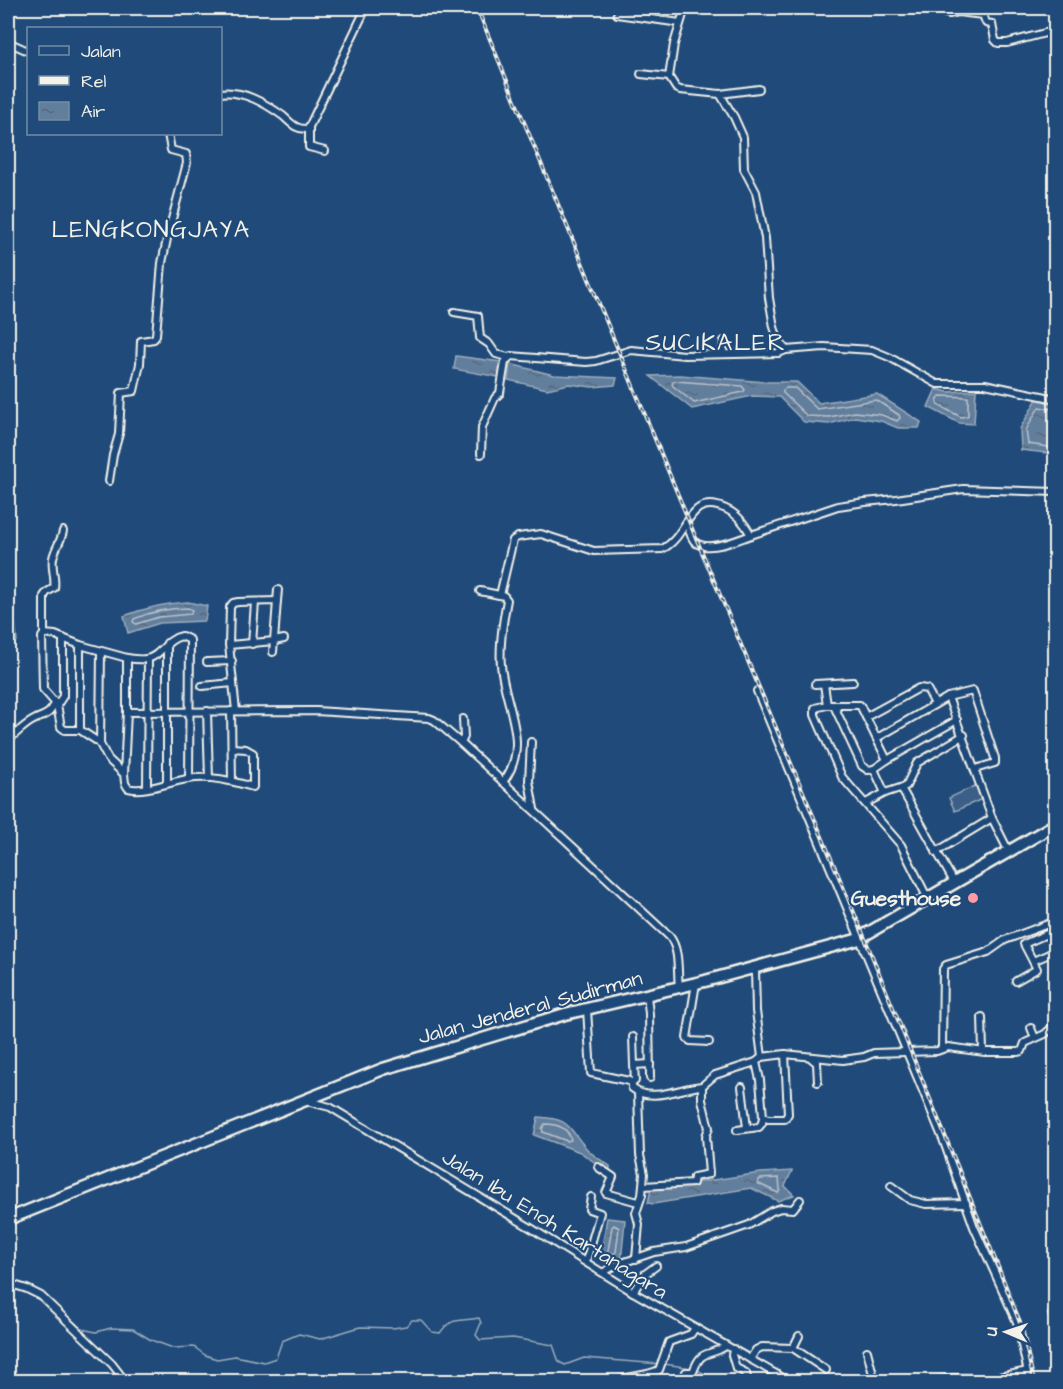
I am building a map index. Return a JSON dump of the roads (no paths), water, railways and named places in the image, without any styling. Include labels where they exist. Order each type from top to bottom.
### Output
[{"type":"main road","name":"Jalan Jenderal Sudirman","points":[[8,1219],[366,1074],[587,1009],[813,954],[860,938],[1056,824]]},
{"type":"street","points":[[325,151],[309,147],[309,128],[366,8]]},
{"type":"street","points":[[685,8],[669,70],[671,82],[680,90],[720,94],[759,89]]},
{"type":"street","points":[[927,8],[949,14],[958,12],[983,15],[986,23],[992,24],[998,43],[1007,43],[1049,32],[1056,33]]},
{"type":"street","points":[[617,14],[680,22]]},
{"type":"street","points":[[8,42],[27,51]]},
{"type":"street","points":[[641,74],[669,77]]},
{"type":"street","points":[[222,93],[248,96],[282,115],[296,127],[305,130],[309,128]]},
{"type":"street","points":[[720,94],[742,131],[744,169],[756,192],[765,238],[769,298],[774,327],[778,339],[786,350]]},
{"type":"street","points":[[109,481],[119,434],[121,393],[134,391],[140,364],[141,341],[154,339],[156,335],[162,263],[187,163],[186,153],[171,150],[168,135]]},
{"type":"street","points":[[454,312],[478,316],[480,338],[489,344],[496,354],[508,357],[596,362],[631,350],[685,355],[779,353],[786,350],[824,347],[872,350],[938,384],[985,384],[1056,399]]},
{"type":"street","points":[[723,353],[724,341]]},
{"type":"street","points":[[481,454],[482,427],[495,398],[501,393],[505,362],[508,357]]},
{"type":"street","points":[[686,523],[699,545],[721,545],[838,506],[896,500],[963,489],[1056,492]]},
{"type":"street","points":[[501,595],[513,540],[518,537],[544,534],[594,551],[662,549],[672,543],[699,507],[717,505],[735,513],[751,535]]},
{"type":"street","points":[[63,531],[60,544],[55,548],[52,562],[56,575],[54,588],[44,596],[43,688],[56,704],[63,730],[80,730],[100,744],[108,759],[124,774]]},
{"type":"street","points":[[273,652],[278,590]]},
{"type":"street","points":[[480,591],[505,596],[507,600],[502,626],[501,663],[503,685],[517,734],[510,771],[503,782]]},
{"type":"street","points":[[232,781],[233,683],[229,645],[230,607],[233,603],[238,602],[277,601]]},
{"type":"street","points":[[252,644],[255,602]]},
{"type":"street","points":[[44,634],[55,634],[101,652],[127,658],[148,659],[155,656],[172,638],[182,636],[190,640],[189,778]]},
{"type":"street","points":[[8,740],[31,722],[48,715],[63,696],[63,638]]},
{"type":"street","points":[[229,645],[284,639]]},
{"type":"street","points":[[167,643],[167,783]]},
{"type":"street","points":[[80,645],[80,730]]},
{"type":"street","points":[[100,744],[101,652]]},
{"type":"street","points":[[127,658],[124,774],[128,788],[139,790],[189,778],[232,781],[253,787],[253,753],[246,749],[232,748]]},
{"type":"street","points":[[147,787],[148,659]]},
{"type":"street","points":[[207,662],[232,661]]},
{"type":"street","points":[[815,684],[853,682]]},
{"type":"street","points":[[202,686],[233,683]]},
{"type":"street","points":[[824,684],[830,705],[862,766],[868,770],[874,770],[887,760],[957,720]]},
{"type":"street","points":[[866,717],[923,688],[927,689],[935,704]]},
{"type":"street","points":[[877,738],[948,697],[970,690],[975,692],[995,758],[995,763],[975,769]]},
{"type":"street","points":[[757,691],[943,1138],[976,1230],[1017,1322],[1030,1382]]},
{"type":"street","points":[[948,697],[992,818],[1009,852]]},
{"type":"street","points":[[887,760],[860,705],[830,705],[815,708],[815,715],[842,777],[901,845],[928,899]]},
{"type":"street","points":[[207,711],[209,778]]},
{"type":"street","points":[[127,712],[316,711],[429,718],[439,723],[670,937],[675,944],[677,955],[679,987]]},
{"type":"street","points":[[461,743],[464,737],[462,719]]},
{"type":"street","points":[[866,803],[909,783],[917,763],[963,735]]},
{"type":"street","points":[[531,742],[529,781],[534,810]]},
{"type":"street","points":[[874,770],[885,793]]},
{"type":"street","points":[[901,788],[955,884]]},
{"type":"street","points":[[936,852],[992,818]]},
{"type":"street","points":[[942,1048],[941,1008],[945,965],[988,952],[1005,940],[1056,921]]},
{"type":"street","points":[[1016,981],[1036,969],[1024,944],[1056,930]]},
{"type":"street","points":[[1033,961],[1056,951]]},
{"type":"street","points":[[755,969],[756,1011],[762,1057]]},
{"type":"street","points":[[696,983],[687,1038],[690,1041],[709,1042]]},
{"type":"street","points":[[647,995],[650,1078]]},
{"type":"street","points":[[587,1009],[591,1073],[632,1083]]},
{"type":"street","points":[[982,1017],[983,1052]]},
{"type":"street","points":[[633,1037],[635,1080],[632,1088],[638,1093],[669,1094],[702,1086],[715,1075],[756,1062],[762,1057],[785,1054],[843,1060],[864,1058],[874,1053],[937,1051],[948,1047],[983,1052],[1021,1052],[1024,1044],[1045,1034],[1056,1024]]},
{"type":"street","points":[[1031,1028],[1035,1038]]},
{"type":"street","points":[[763,1117],[785,1119],[788,1114],[785,1054]]},
{"type":"street","points":[[811,1058],[817,1063],[818,1082]]},
{"type":"street","points":[[737,1130],[762,1125],[760,1080],[756,1062]]},
{"type":"street","points":[[634,1065],[650,1064]]},
{"type":"street","points":[[644,1186],[693,1184],[695,1177],[709,1174],[706,1136],[709,1128],[702,1100],[702,1086]]},
{"type":"street","points":[[742,1087],[747,1128]]},
{"type":"street","points":[[328,1091],[330,1107]]},
{"type":"street","points":[[636,1259],[639,1224],[636,1218],[638,1202],[644,1186],[638,1125],[638,1093]]},
{"type":"street","name":"Jalan Ibu Enoh Kartanagara","points":[[302,1100],[330,1107],[586,1261],[633,1292],[790,1382]]},
{"type":"street","points":[[598,1167],[613,1177],[606,1193],[638,1202]]},
{"type":"street","points":[[891,1186],[910,1200],[927,1204],[966,1203]]},
{"type":"street","points":[[586,1261],[600,1213],[589,1210],[591,1197]]},
{"type":"street","points":[[604,1272],[616,1265],[664,1249],[686,1247],[749,1225],[772,1211],[793,1209],[801,1200]]},
{"type":"street","points":[[633,1292],[645,1274],[656,1266]]},
{"type":"street","points":[[8,1283],[27,1288],[41,1296],[96,1348],[126,1382]]},
{"type":"street","points":[[1056,1309],[1052,1314],[1056,1326]]},
{"type":"street","points":[[615,1382],[654,1372],[660,1367],[669,1342],[691,1334],[695,1328]]},
{"type":"street","points":[[793,1348],[799,1336]]},
{"type":"street","points":[[679,1382],[686,1372],[694,1370],[704,1354],[726,1346]]},
{"type":"street","points":[[750,1359],[756,1350],[762,1347],[793,1348],[826,1370]]},
{"type":"street","points":[[733,1349],[732,1355],[736,1368],[746,1373],[748,1382]]},
{"type":"street","points":[[867,1351],[875,1382]]},
{"type":"street","points":[[924,1382],[994,1377],[1028,1371]]},
{"type":"water","points":[[456,356],[501,362],[498,377],[454,369]]},
{"type":"water","points":[[510,364],[554,375],[617,378],[615,385],[592,387],[569,384],[547,389],[508,380]]},
{"type":"water","points":[[680,375],[766,382],[797,382],[819,403],[877,394],[921,422],[919,428],[898,428],[881,421],[855,417],[829,424],[804,422],[779,397],[752,396],[692,409],[650,376]]},
{"type":"water","points":[[936,389],[948,392],[976,390],[974,424],[959,423],[928,407]]},
{"type":"water","points":[[1037,399],[1055,405],[1055,454],[1021,450],[1020,429]]},
{"type":"water","points":[[8,584],[12,585],[17,641],[8,642]]},
{"type":"water","points":[[188,602],[207,606],[205,621],[160,623],[128,633],[124,616],[155,606]]},
{"type":"water","points":[[538,1117],[563,1122],[589,1152],[610,1166],[610,1173],[580,1152],[534,1135]]},
{"type":"water","points":[[792,1171],[785,1186],[794,1195],[778,1201],[751,1188],[648,1203],[651,1189],[761,1173]]},
{"type":"water","points":[[607,1218],[625,1220],[621,1262],[600,1258]]},
{"type":"waterway","points":[[14,1282],[29,1287]]},
{"type":"waterway","points":[[44,1295],[82,1329],[96,1332],[111,1328],[133,1329],[151,1340],[173,1348],[194,1347],[205,1355],[217,1359],[235,1356],[264,1362],[276,1358],[282,1341],[299,1334],[320,1339],[360,1327],[406,1326],[412,1320],[421,1320],[432,1332],[440,1333],[453,1322],[479,1318],[481,1323],[476,1335],[480,1340],[513,1338],[553,1345],[559,1362],[565,1365],[584,1358],[660,1364]]},
{"type":"waterway","points":[[664,1364],[692,1368]]},
{"type":"waterway","points":[[697,1370],[714,1382]]},
{"type":"railway","points":[[477,8],[688,519],[866,941],[1022,1328],[1034,1382]]},
{"type":"place","name":"Guesthouse","points":[[973,898]]},
{"type":"district","name":"LENGKONGJAYA","points":[[151,229]]},
{"type":"district","name":"SUCIKALER","points":[[716,342]]}]
